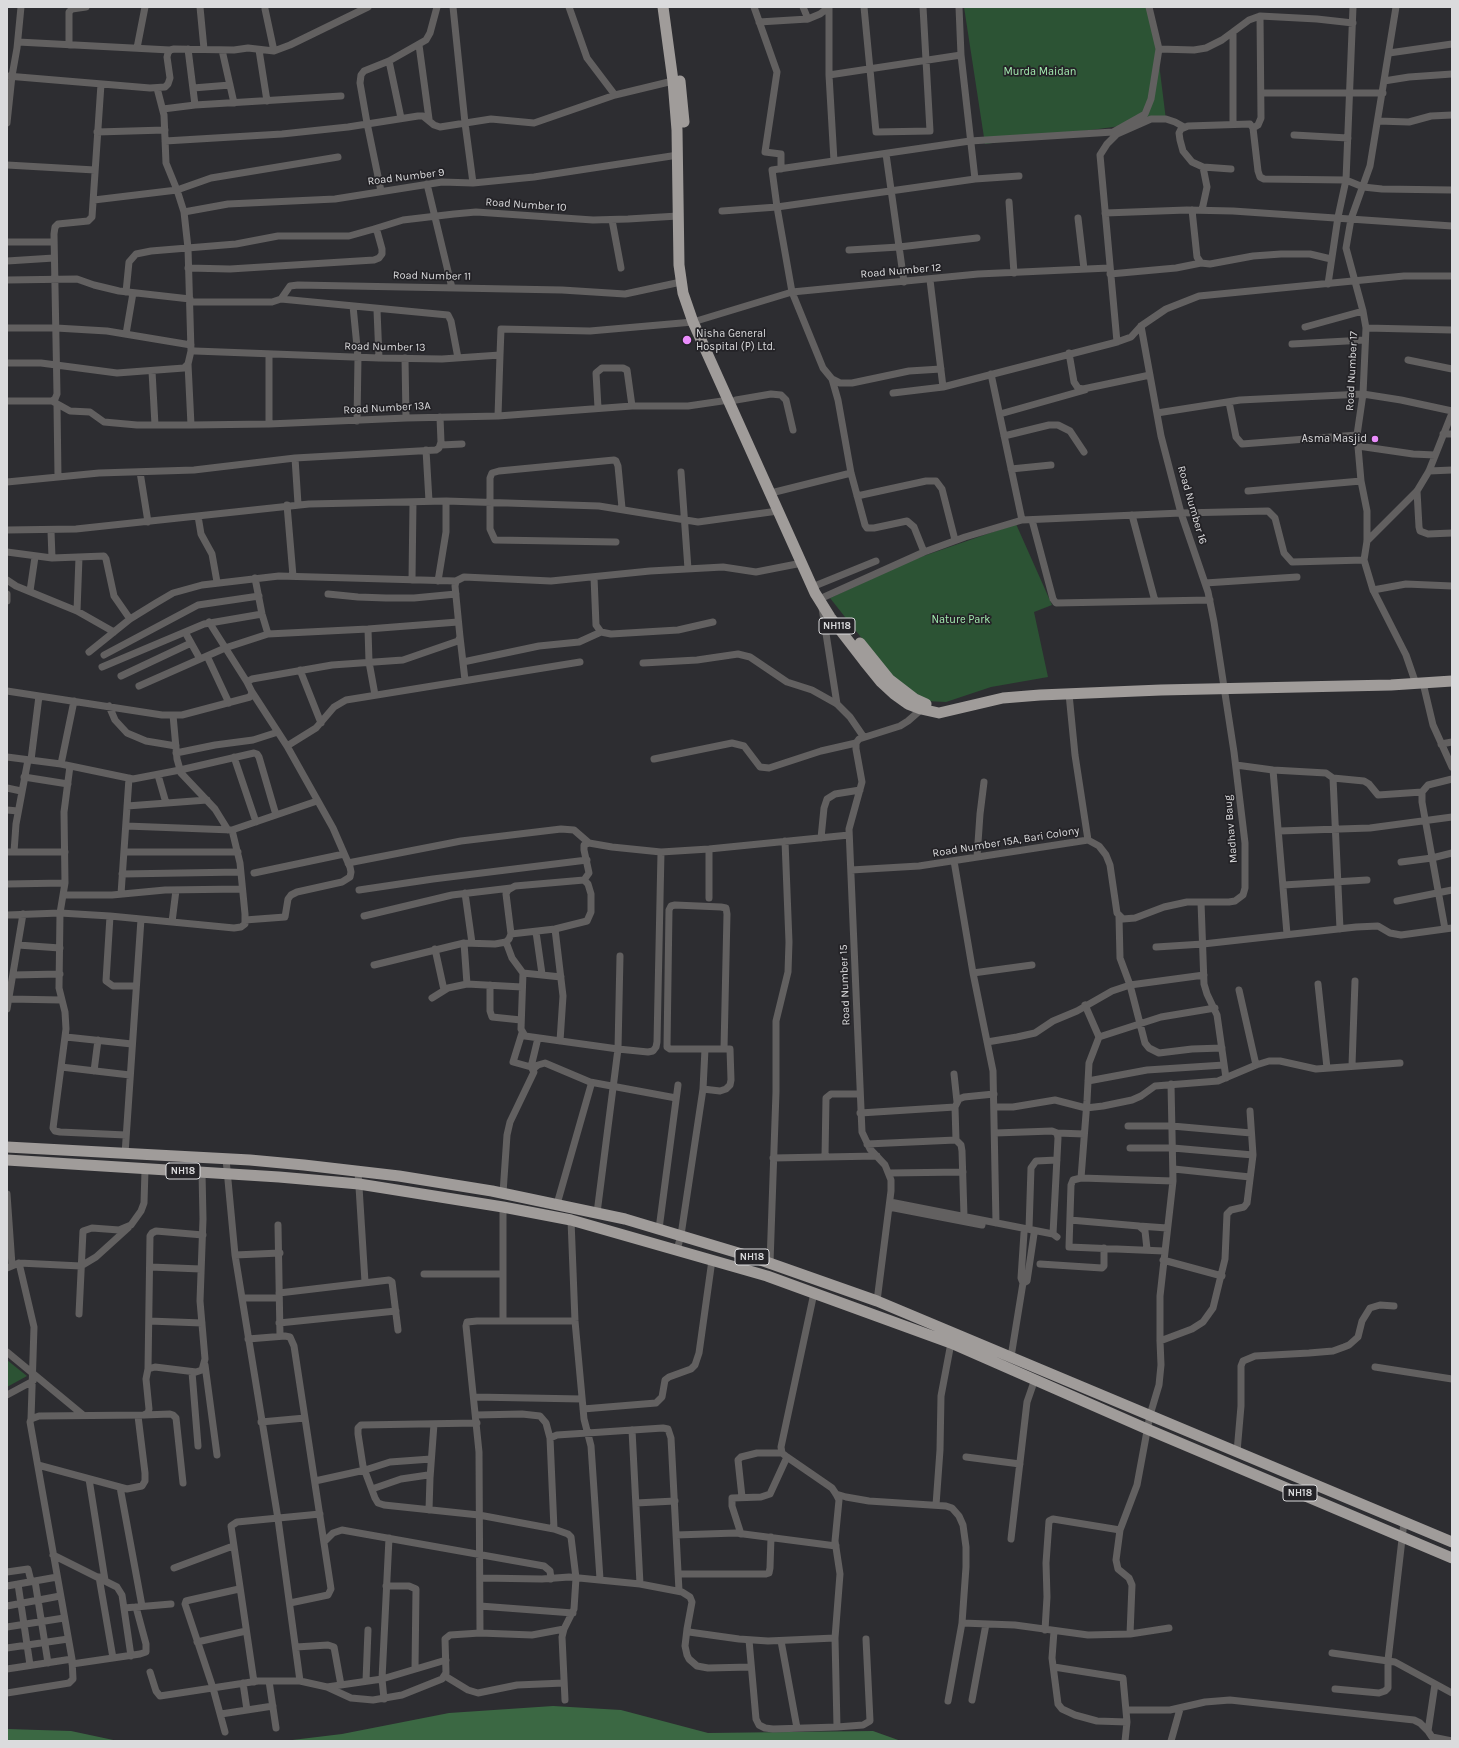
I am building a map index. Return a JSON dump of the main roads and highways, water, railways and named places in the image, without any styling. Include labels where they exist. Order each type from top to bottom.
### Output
[{"type":"highway","name":"NH118","points":[[663,7],[673,81],[678,155],[680,282],[683,293],[776,492],[817,585],[822,601]]},
{"type":"highway","name":"NH118","points":[[670,7],[684,121],[685,260],[687,284],[696,321]]},
{"type":"highway","name":"NH118","points":[[733,400],[778,511],[802,563],[822,601],[881,682],[903,700],[939,713],[1003,698],[1224,686]]},
{"type":"highway","name":"NH118","points":[[1417,682],[1452,676]]},
{"type":"highway","name":"NH118","points":[[924,707],[951,706],[989,695],[1010,691],[1089,687],[1224,686],[1452,681]]},
{"type":"highway","name":"NH18","points":[[7,1146],[226,1159],[358,1171],[503,1193],[597,1213],[681,1235],[770,1263],[877,1301],[1452,1542]]},
{"type":"highway","points":[[32,1162],[33,1148]]},
{"type":"highway","name":"NH18","points":[[7,1160],[145,1170],[226,1173],[359,1184],[503,1206],[571,1220],[767,1276],[951,1343],[1147,1429],[1452,1558]]},
{"type":"highway","points":[[418,1193],[421,1180]]},
{"type":"highway","points":[[910,1328],[914,1316]]},
{"type":"place","name":"Nisha General Hospital (P) Ltd.","points":[[687,340]]},
{"type":"place","name":"Asma Masjid","points":[[1375,439]]},
{"type":"park label","name":"Murda Maidan","points":[[1040,72]]},
{"type":"park label","name":"Nature Park","points":[[961,620]]}]
